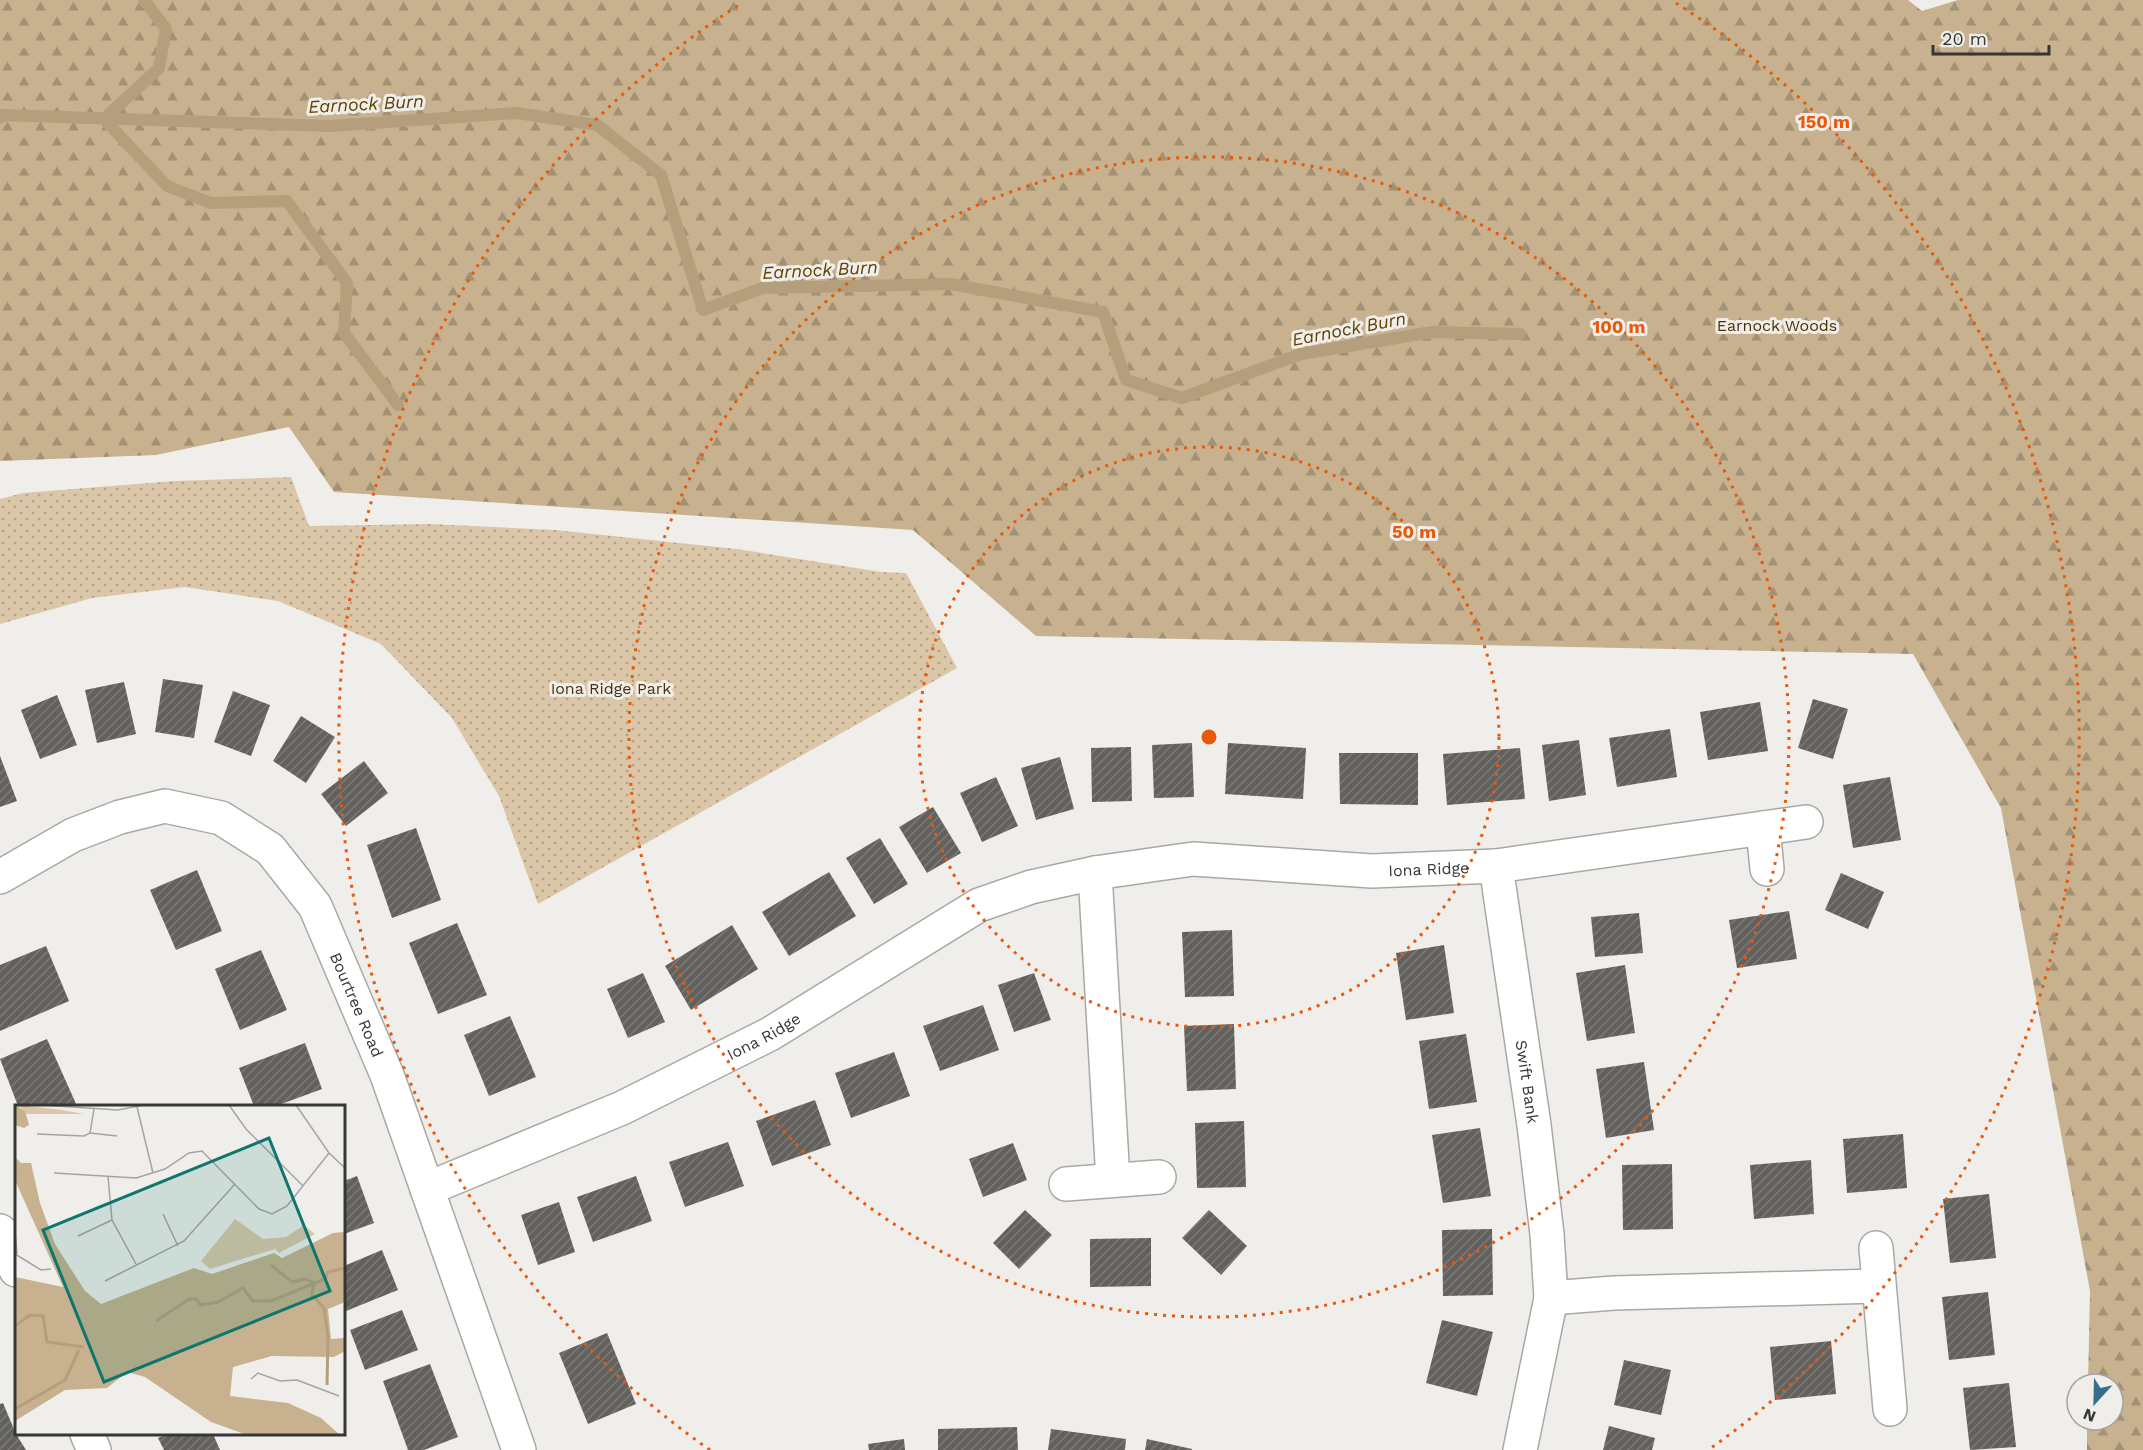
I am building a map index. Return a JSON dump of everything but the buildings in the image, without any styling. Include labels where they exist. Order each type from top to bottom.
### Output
[{"type":"street","name":"Bourtree Road","points":[[0,877],[73,835],[120,817],[165,806],[222,818],[270,849],[315,906],[387,1075],[519,1450]]},
{"type":"street","name":"Iona Ridge","points":[[427,1189],[622,1108],[770,1034],[979,905],[1031,887],[1095,873],[1193,859],[1372,871],[1496,866],[1806,822]]},
{"type":"street","points":[[1763,828],[1767,869]]},
{"type":"street","name":"Swift Bank","points":[[1496,866],[1534,1125],[1547,1234],[1551,1298],[1520,1450]]},
{"type":"street","points":[[1095,873],[1113,1180]]},
{"type":"street","points":[[1066,1184],[1159,1177]]},
{"type":"street","points":[[0,1231],[15,1268]]},
{"type":"street","points":[[1876,1248],[1890,1409]]},
{"type":"street","points":[[1551,1298],[1614,1293],[1878,1286]]},
{"type":"street","points":[[87,1435],[94,1450]]},
{"type":"green space","name":"Earnock Woods","points":[[0,0],[1908,0],[1922,11],[1958,0],[2143,0],[2143,1450],[2087,1450],[2087,1432],[2125,1432],[2125,1372],[2088,1372],[2090,1291],[2001,808],[1913,654],[1036,636],[913,530],[334,492],[289,427],[156,455],[0,461]]},
{"type":"green space","name":"Iona Ridge Park","points":[[291,477],[309,526],[430,524],[555,530],[737,549],[881,572],[906,573],[957,668],[538,904],[499,796],[452,718],[381,644],[278,601],[185,587],[92,598],[0,624],[0,499],[23,493],[175,481]]},
{"type":"waterway","points":[[144,0],[166,29],[159,68],[104,119],[167,186],[211,203],[287,201],[347,283],[344,333],[398,405]]},
{"type":"waterway","name":"Earnock Burn","points":[[0,118],[2,115],[331,126],[517,113],[597,125],[661,175],[703,310],[763,288],[950,284],[1103,312],[1126,380],[1182,398],[1301,354],[1432,332],[1520,334]]}]
